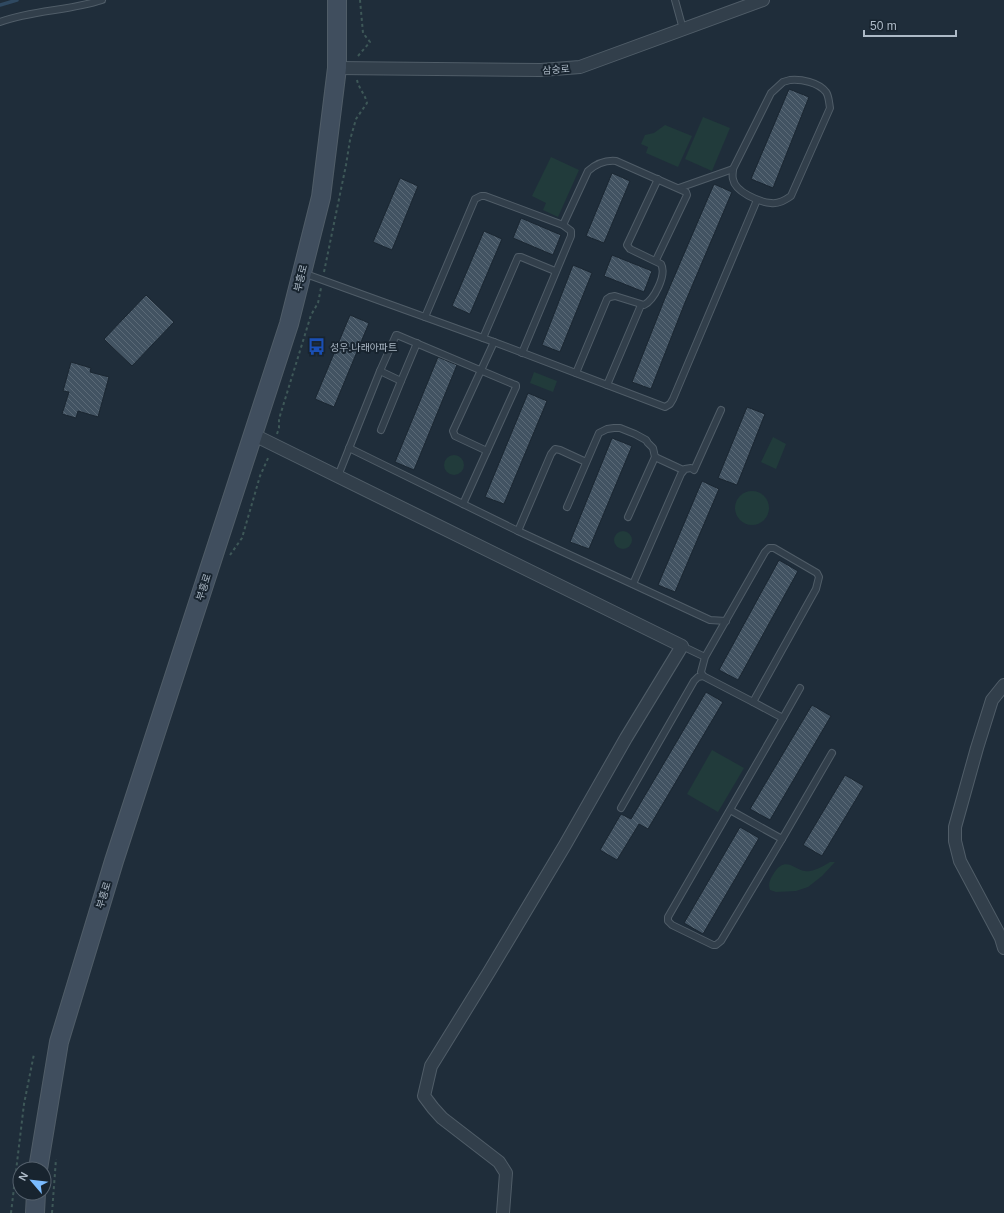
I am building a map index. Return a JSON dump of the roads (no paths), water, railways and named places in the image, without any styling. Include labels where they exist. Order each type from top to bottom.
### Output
[{"type":"main road","name":"부흥로","points":[[39,1161],[59,1042],[114,861],[289,324],[321,197],[337,68],[337,0]]},
{"type":"main road","points":[[35,1213],[36,1201]]},
{"type":"street","name":"삼숭로","points":[[337,68],[541,70],[580,67],[763,0]]},
{"type":"street","points":[[252,434],[682,646],[626,738],[565,845],[431,1066],[424,1096],[433,1108],[470,1140],[499,1162],[506,1173],[503,1213]]},
{"type":"street","points":[[1004,685],[992,700],[955,827],[955,841],[960,861],[1001,938],[1004,948]]},
{"type":"lane","points":[[0,22],[15,16],[83,5],[102,0]]},
{"type":"lane","points":[[675,0],[683,29]]},
{"type":"lane","points":[[796,80],[819,86],[826,92],[830,108],[791,196],[782,202],[772,203],[757,200],[735,184],[733,169],[766,102],[771,93],[783,82],[796,80]]},
{"type":"lane","points":[[563,225],[588,171],[594,166],[608,161],[616,161],[686,192],[686,195],[656,260]]},
{"type":"lane","points":[[679,188],[733,169]]},
{"type":"lane","points":[[576,373],[607,299],[615,296],[645,305],[650,301],[659,284],[663,269],[661,264],[656,260],[630,249],[627,245],[658,179]]},
{"type":"lane","points":[[425,317],[475,199],[478,196],[485,196],[563,225],[571,232],[571,236],[555,271],[522,353]]},
{"type":"lane","points":[[302,272],[494,342],[665,407],[670,404],[757,200]]},
{"type":"lane","points":[[483,338],[518,257],[521,256],[555,271]]},
{"type":"lane","points":[[607,385],[641,305]]},
{"type":"lane","points":[[338,476],[394,335],[397,335],[481,370],[513,384],[516,387],[463,504]]},
{"type":"lane","points":[[487,451],[455,436],[453,431],[494,342]]},
{"type":"lane","points":[[381,430],[417,343]]},
{"type":"lane","points":[[380,371],[402,381]]},
{"type":"lane","points":[[655,457],[683,470],[688,468],[694,470],[721,410]]},
{"type":"lane","points":[[567,508],[600,433],[607,429],[614,428],[625,430],[646,440],[653,448],[655,457],[628,517]]},
{"type":"lane","points":[[349,448],[518,531],[710,620],[726,621]]},
{"type":"lane","points":[[518,531],[551,454],[555,449],[586,462]]},
{"type":"lane","points":[[633,584],[683,470]]},
{"type":"lane","points":[[703,676],[701,672],[705,658],[765,552],[769,548],[774,548],[813,571],[819,577],[816,589],[754,702]]},
{"type":"lane","points":[[682,646],[705,658]]},
{"type":"lane","points":[[621,808],[694,681],[698,677],[703,676],[783,718]]},
{"type":"lane","points":[[800,688],[669,914],[668,921],[672,925],[710,944],[716,945],[719,943],[757,882],[832,753]]},
{"type":"lane","points":[[730,810],[782,839]]},
{"type":"waterway","points":[[0,5],[17,0]]},
{"type":"place","name":"성우.나래아파트","points":[[317,347]]}]
